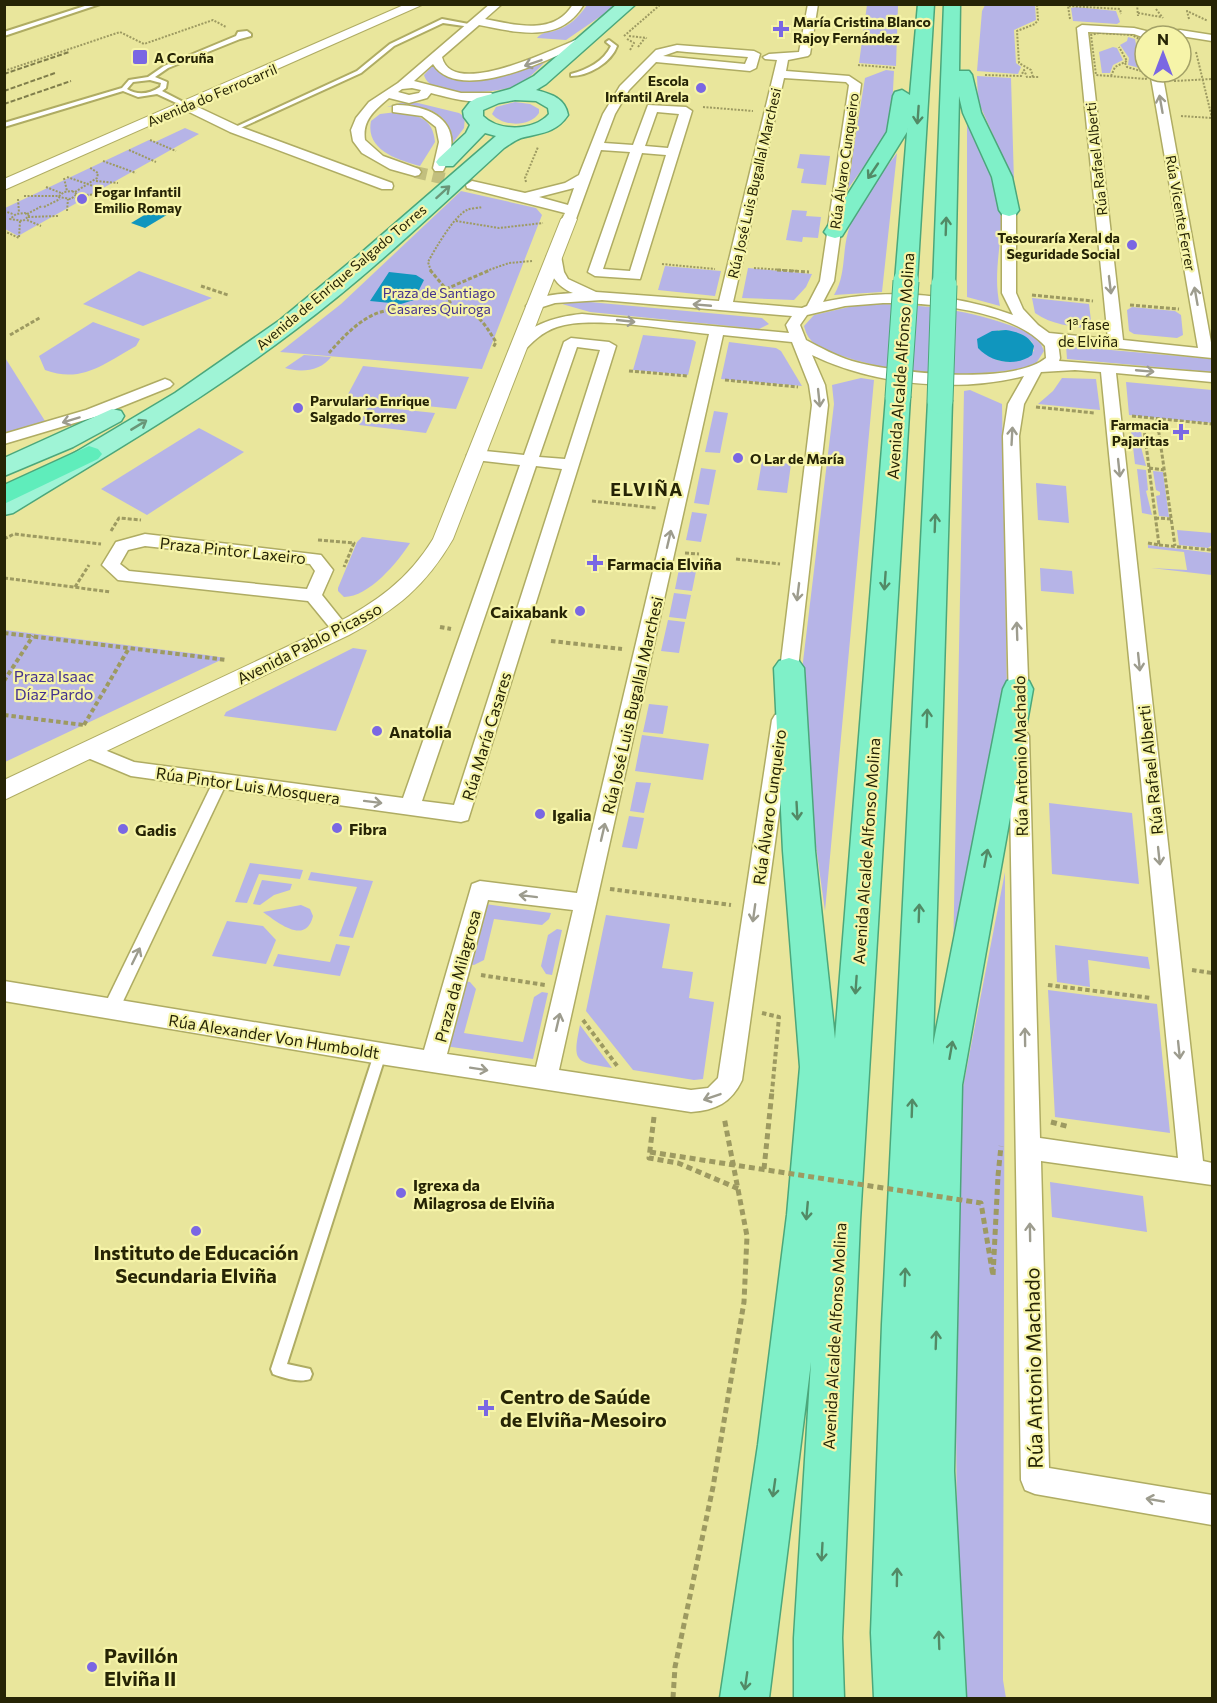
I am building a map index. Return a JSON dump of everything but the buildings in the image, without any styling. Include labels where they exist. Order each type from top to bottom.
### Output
[{"type":"highway","name":"Avenida Alcalde Alfonso Molina","points":[[819,1698],[818,1638],[840,1221],[926,4]]},
{"type":"highway","points":[[898,1698],[896,1633],[903,1324],[944,285],[958,53],[952,4]]},
{"type":"highway","points":[[835,232],[897,132],[909,13]]},
{"type":"highway","points":[[967,22],[958,53],[970,76],[965,91],[972,113],[1002,177],[1009,210]]},
{"type":"highway","points":[[904,78],[922,57],[907,43]]},
{"type":"highway","points":[[4,476],[64,442]]},
{"type":"highway","points":[[4,496],[88,454]]},
{"type":"highway","points":[[789,668],[799,851],[818,1069],[840,1221]]},
{"type":"highway","points":[[907,1229],[944,1087],[1018,689]]},
{"type":"highway","points":[[744,1698],[780,1445],[807,1215],[818,1069]]},
{"type":"highway","points":[[941,1698],[932,1471],[944,1087]]},
{"type":"highway","points":[[780,1445],[835,1315]]},
{"type":"highway","points":[[903,1324],[932,1471]]},
{"type":"main road","points":[[515,94],[540,80],[628,4]]},
{"type":"main road","points":[[476,119],[502,131],[517,132],[540,128],[555,120],[559,115],[556,105],[559,91],[573,75],[653,7]]},
{"type":"main road","points":[[492,98],[515,94],[539,96],[556,105]]},
{"type":"main road","name":"Avenida de Enrique Salgado Torres","points":[[387,213],[474,136],[475,108],[492,98]]},
{"type":"main road","name":"Avenida de Enrique Salgado Torres","points":[[4,507],[88,454],[184,398],[288,325],[369,258],[497,144],[517,132]]},
{"type":"main road","points":[[4,468],[64,442],[173,378]]},
{"type":"street","name":"Avenida do Ferrocarril","points":[[4,185],[418,4]]},
{"type":"street","points":[[415,172],[374,158],[361,146],[357,139],[357,130],[367,113],[496,4]]},
{"type":"street","points":[[473,23],[532,28],[551,27],[569,18],[579,4]]},
{"type":"street","points":[[653,58],[668,49],[677,48],[783,58],[800,56],[804,54],[813,4]]},
{"type":"street","name":"Rúa Rafael Alberti","points":[[1116,344],[1082,28],[1133,31]]},
{"type":"street","points":[[1193,35],[1212,38]]},
{"type":"street","points":[[436,55],[437,64],[445,71],[466,76],[482,76],[516,69],[543,60],[587,39]]},
{"type":"street","points":[[653,58],[750,68],[754,56]]},
{"type":"street","name":"Avenida Pablo Picasso","points":[[4,791],[341,630],[381,609],[411,585],[430,563],[443,539],[516,351],[539,300],[570,210],[613,106],[653,58]]},
{"type":"street","name":"Rúa José Luis Bugallal Marchesi","points":[[725,307],[783,58]]},
{"type":"street","points":[[633,80],[655,64],[668,61]]},
{"type":"street","points":[[367,113],[379,105],[423,96],[424,87],[416,77],[419,69]]},
{"type":"street","name":"Rúa Álvaro Cunqueiro","points":[[780,74],[849,79],[855,84],[827,281],[807,311]]},
{"type":"street","name":"Rúa Vicente Ferrer","points":[[1158,84],[1209,353]]},
{"type":"street","points":[[397,87],[424,87],[461,97],[492,98]]},
{"type":"street","points":[[397,87],[392,94],[464,109],[476,119]]},
{"type":"street","points":[[187,106],[234,129],[387,186]]},
{"type":"street","points":[[652,108],[686,111],[673,152],[635,276],[595,272],[652,108]]},
{"type":"street","points":[[367,113],[408,109],[429,114],[437,120],[446,135],[439,168]]},
{"type":"street","points":[[598,146],[673,152]]},
{"type":"street","points":[[517,196],[558,190],[585,177]]},
{"type":"street","points":[[471,185],[570,210]]},
{"type":"street","points":[[1009,210],[1009,293],[1022,317],[1034,327],[1049,337],[1209,353]]},
{"type":"street","points":[[554,256],[555,271],[562,282],[579,291],[602,296],[774,312],[807,311],[861,300],[923,300],[985,310],[1034,327]]},
{"type":"street","points":[[539,300],[602,296]]},
{"type":"street","points":[[539,300],[595,318],[800,340],[825,356],[858,367],[918,377],[987,379],[1040,368],[1075,365],[1212,377]]},
{"type":"street","points":[[800,340],[793,325],[807,311]]},
{"type":"street","points":[[768,335],[774,312]]},
{"type":"street","points":[[516,351],[527,336],[539,327],[562,321],[595,318]]},
{"type":"street","name":"Rúa José Luis Bugallal Marchesi","points":[[545,1079],[717,330]]},
{"type":"street","name":"Rúa Antonio Machado","points":[[1049,337],[1055,349],[1053,359],[1040,368],[1016,404],[1011,436],[1035,1479],[1212,1510]]},
{"type":"street","name":"Rúa Álvaro Cunqueiro","points":[[545,1079],[691,1101],[718,1097],[725,1090],[731,1068],[789,668],[820,405],[817,385],[800,340]]},
{"type":"street","name":"Rúa María Casares","points":[[571,342],[609,346],[571,465],[461,814],[410,807],[571,342]]},
{"type":"street","name":"Rúa Rafael Alberti","points":[[1108,368],[1202,1173]]},
{"type":"street","points":[[4,439],[92,413],[173,378]]},
{"type":"street","points":[[475,455],[571,465]]},
{"type":"street","name":"Praza Pintor Laxeiro","points":[[122,546],[145,540],[315,559],[324,570],[313,596]]},
{"type":"street","points":[[122,546],[111,565],[124,576],[313,596],[341,630]]},
{"type":"street","name":"Rúa Pintor Luis Mosquera","points":[[90,751],[131,769],[410,807]]},
{"type":"street","points":[[111,1009],[220,782]]},
{"type":"street","name":"Praza da Milagrosa","points":[[433,1062],[480,890],[586,903]]},
{"type":"street","name":"Rúa Alexander Von Humboldt","points":[[4,991],[380,1054],[545,1079]]},
{"type":"street","points":[[1028,1148],[1202,1173]]},
{"type":"lane","points":[[4,34],[98,4]]},
{"type":"lane","points":[[234,129],[358,72],[393,45],[442,21],[473,23]]},
{"type":"lane","points":[[150,78],[166,67],[239,35]]},
{"type":"lane","points":[[4,125],[124,89],[131,81],[150,78],[164,82],[163,88],[158,92],[135,95],[124,89]]},
{"type":"lane","points":[[158,92],[187,106]]},
{"type":"lane","points":[[305,1374],[278,1369],[380,1054]]},
{"type":"path","points":[[1033,77],[1031,70],[1019,63],[1017,31],[1035,24],[1038,20],[1037,4]]},
{"type":"path","points":[[615,40],[653,7]]},
{"type":"path","points":[[1205,18],[1212,16]]},
{"type":"path","points":[[4,71],[120,32],[144,44],[213,20],[239,35]]},
{"type":"path","points":[[1133,37],[1125,35],[1092,35],[1096,75],[1133,78]]},
{"type":"path","points":[[629,36],[649,38]]},
{"type":"path","points":[[1115,45],[1121,48],[1127,67],[1133,69]]},
{"type":"path","points":[[1177,116],[1212,118],[1196,50]]},
{"type":"path","points":[[1110,76],[1114,73],[1114,67],[1125,63]]},
{"type":"path","points":[[1021,76],[1024,70],[1027,77]]},
{"type":"path","points":[[970,76],[1039,77]]},
{"type":"path","points":[[1193,80],[1212,79]]},
{"type":"path","points":[[703,107],[760,111]]},
{"type":"path","points":[[525,181],[540,144]]},
{"type":"path","points":[[128,149],[156,162]]},
{"type":"path","points":[[103,160],[136,173]]},
{"type":"path","points":[[68,199],[95,181],[98,173],[89,167]]},
{"type":"path","points":[[67,191],[65,178],[105,190]]},
{"type":"path","points":[[95,181],[118,183]]},
{"type":"path","points":[[46,186],[68,199]]},
{"type":"path","points":[[67,191],[84,202]]},
{"type":"path","points":[[20,221],[67,191]]},
{"type":"path","points":[[75,195],[98,194]]},
{"type":"path","points":[[24,196],[60,196]]},
{"type":"path","points":[[18,199],[19,213]]},
{"type":"path","points":[[67,211],[68,199]]},
{"type":"path","points":[[452,309],[446,289],[429,269],[428,262],[437,246],[468,209],[488,206]]},
{"type":"path","points":[[4,211],[12,218]]},
{"type":"path","points":[[19,213],[41,226]]},
{"type":"path","points":[[4,224],[19,213]]},
{"type":"path","points":[[27,217],[58,216]]},
{"type":"path","points":[[540,231],[547,217]]},
{"type":"path","points":[[4,218],[20,221]]},
{"type":"path","points":[[4,231],[19,238],[20,221]]},
{"type":"path","points":[[456,221],[490,228],[508,227],[532,221]]},
{"type":"path","points":[[525,268],[530,255]]},
{"type":"path","points":[[446,289],[496,266],[535,261]]},
{"type":"path","points":[[662,264],[723,270]]},
{"type":"path","points":[[747,267],[815,273]]},
{"type":"path","points":[[201,286],[228,295]]},
{"type":"path","points":[[1022,294],[1094,302]]},
{"type":"path","points":[[1124,304],[1184,310]]},
{"type":"path","points":[[329,353],[376,314],[428,308],[452,309],[472,314],[486,324],[496,342],[493,348]]},
{"type":"path","points":[[10,335],[41,317]]},
{"type":"path","points":[[629,371],[680,376]]},
{"type":"path","points":[[718,380],[804,388]]},
{"type":"path","points":[[1030,407],[1102,414]]},
{"type":"path","points":[[1128,416],[1212,424]]},
{"type":"path","points":[[1157,418],[1175,546]]},
{"type":"path","points":[[1159,431],[1144,429],[1159,545]]},
{"type":"path","points":[[1149,468],[1164,470]]},
{"type":"path","points":[[592,501],[659,509]]},
{"type":"path","points":[[1155,518],[1172,519]]},
{"type":"path","points":[[4,539],[14,534],[122,546]]},
{"type":"path","points":[[1142,543],[1212,550]]},
{"type":"path","points":[[736,559],[781,564]]},
{"type":"path","points":[[4,633],[226,660]]},
{"type":"path","points":[[4,681],[33,636]]},
{"type":"path","points":[[551,641],[626,650]]},
{"type":"path","points":[[4,715],[86,726],[129,648]]},
{"type":"path","points":[[607,889],[733,905]]},
{"type":"path","points":[[1189,970],[1212,973]]},
{"type":"path","points":[[458,972],[566,988]]},
{"type":"path","points":[[1024,981],[1155,999]]},
{"type":"path","points":[[754,1012],[779,1017],[764,1169]]},
{"type":"path","points":[[579,1015],[622,1071]]},
{"type":"path","points":[[645,1113],[654,1115],[649,1158],[678,1163],[740,1189]]},
{"type":"path","points":[[673,1698],[675,1667],[713,1487],[744,1302],[747,1236],[740,1189],[724,1116]]},
{"type":"path","points":[[650,1152],[981,1203],[993,1276],[998,1176]]},
{"type":"green space","points":[[587,5],[617,5],[566,40],[537,38],[569,24]]},
{"type":"green space","points":[[867,5],[898,5],[896,66],[859,63]]},
{"type":"green space","points":[[985,5],[1035,5],[1036,20],[1014,30],[1016,63],[1021,67],[1018,74],[977,71],[982,11]]},
{"type":"green space","points":[[1071,8],[1116,11],[1120,22],[1117,24],[1073,21]]},
{"type":"green space","points":[[1128,37],[1133,38],[1133,66],[1128,65],[1129,58],[1120,45],[1127,41]]},
{"type":"green space","points":[[1113,47],[1117,48],[1123,60],[1113,65],[1110,73],[1102,73],[1099,52]]},
{"type":"green space","points":[[546,61],[517,85],[482,92],[439,88],[429,83],[424,75],[433,65],[443,74],[456,79],[471,80],[504,75]]},
{"type":"green space","points":[[886,70],[894,71],[891,129],[847,190],[865,78]]},
{"type":"green space","points":[[977,76],[1011,78],[1014,182],[978,101]]},
{"type":"green space","points":[[515,102],[530,104],[539,109],[539,113],[529,121],[516,124],[503,121],[492,114],[496,107]]},
{"type":"green space","points":[[400,103],[418,103],[459,113],[465,117],[464,128],[452,144],[446,122],[439,115],[420,107],[387,107]]},
{"type":"green space","points":[[397,112],[418,116],[428,123],[434,134],[435,142],[420,166],[393,157],[378,146],[373,139],[370,131],[371,121],[380,114]]},
{"type":"green space","points":[[967,119],[997,185],[1001,209],[997,270],[1000,306],[967,297]]},
{"type":"green space","points":[[185,128],[199,134],[18,236],[5,229],[5,208],[149,140],[155,142]]},
{"type":"green space","points":[[897,153],[882,292],[834,295],[842,272],[846,240],[852,221],[869,191]]},
{"type":"green space","points":[[800,154],[830,156],[826,185],[801,183],[804,169],[797,168]]},
{"type":"green space","name":"Praza de Santiago Casares Quiroga","points":[[461,191],[536,208],[542,215],[482,369],[280,352],[341,304]]},
{"type":"green space","points":[[792,210],[807,211],[806,216],[821,217],[818,238],[803,237],[802,242],[786,240]]},
{"type":"green space","points":[[665,266],[721,271],[715,296],[658,290]]},
{"type":"green space","points":[[748,268],[812,274],[806,287],[794,300],[742,298]]},
{"type":"green space","points":[[139,271],[212,298],[143,326],[83,304]]},
{"type":"green space","points":[[1032,298],[1089,304],[1092,329],[1062,324],[1041,317],[1035,313]]},
{"type":"green space","points":[[579,301],[762,318],[769,324],[759,329],[590,312],[562,304]]},
{"type":"green space","points":[[862,304],[907,305],[952,310],[995,320],[1038,337],[1044,351],[1035,365],[1012,370],[963,374],[913,372],[865,363],[838,355],[816,345],[808,336],[804,326],[814,315]],"holes":[[[998,330],[1021,334],[1032,342],[1034,351],[1009,362],[996,360]]]},
{"type":"green space","points":[[1132,307],[1175,311],[1181,315],[1183,335],[1177,338],[1134,334],[1129,331],[1127,310]]},
{"type":"green space","points":[[93,322],[140,339],[136,346],[93,370],[70,375],[45,370],[39,356]]},
{"type":"green space","points":[[643,335],[696,342],[688,375],[633,370]]},
{"type":"green space","points":[[729,342],[776,348],[781,351],[802,386],[721,379]]},
{"type":"green space","points":[[1066,346],[1212,359],[1212,372],[1067,359]]},
{"type":"green space","points":[[304,355],[331,357],[327,362],[310,370],[285,368]]},
{"type":"green space","points":[[4,356],[45,421],[5,433],[4,433]]},
{"type":"green space","points":[[363,366],[469,377],[456,409],[346,398]]},
{"type":"green space","points":[[861,378],[874,380],[825,911],[807,782],[802,670],[834,404],[832,385]]},
{"type":"green space","points":[[1062,378],[1096,379],[1100,410],[1038,404],[1053,391]]},
{"type":"green space","points":[[1126,382],[1212,390],[1212,423],[1129,415]]},
{"type":"green space","points":[[970,390],[1002,404],[1007,690],[953,959],[964,391]]},
{"type":"green space","points":[[368,406],[435,413],[426,433],[359,425]]},
{"type":"green space","points":[[714,411],[728,413],[720,453],[705,452]]},
{"type":"green space","points":[[199,428],[244,452],[147,515],[101,489]]},
{"type":"green space","points":[[1131,430],[1141,430],[1143,447],[1141,447],[1146,466],[1135,464]]},
{"type":"green space","points":[[762,461],[791,464],[787,493],[757,490]]},
{"type":"green space","points":[[701,468],[716,470],[709,505],[694,503]]},
{"type":"green space","points":[[1137,469],[1146,470],[1148,490],[1146,491],[1152,515],[1142,513]]},
{"type":"green space","points":[[1153,471],[1163,472],[1169,517],[1159,516],[1156,496],[1160,495],[1160,492],[1156,490]]},
{"type":"green space","points":[[1036,483],[1066,486],[1069,523],[1038,520]]},
{"type":"green space","points":[[692,512],[707,514],[701,542],[686,540]]},
{"type":"green space","points":[[1177,530],[1212,533],[1212,545],[1208,548],[1179,545]]},
{"type":"green space","points":[[362,537],[410,543],[373,585],[354,595],[344,597],[338,588],[357,542]]},
{"type":"green space","points":[[1148,545],[1212,553],[1212,575],[1151,568],[1187,570],[1184,552],[1148,548]]},
{"type":"green space","points":[[680,564],[697,566],[692,591],[675,589]]},
{"type":"green space","points":[[1040,568],[1072,571],[1074,594],[1041,591]]},
{"type":"green space","points":[[674,593],[691,595],[686,619],[669,617]]},
{"type":"green space","points":[[668,620],[685,622],[679,653],[661,651]]},
{"type":"green space","name":"Praza Isaac Díaz Pardo","points":[[5,630],[206,655],[225,658],[5,762]]},
{"type":"green space","points":[[353,648],[367,650],[336,731],[224,716],[226,712]]},
{"type":"green space","points":[[649,704],[668,706],[663,734],[643,732]]},
{"type":"green space","points":[[642,735],[709,744],[703,780],[635,771]]},
{"type":"green space","points":[[636,782],[651,783],[644,813],[630,811]]},
{"type":"green space","points":[[1049,803],[1132,813],[1139,884],[1052,874]]},
{"type":"green space","points":[[629,816],[644,818],[637,849],[622,847]]},
{"type":"green space","points":[[250,863],[303,870],[300,879],[259,874],[247,903],[235,902]]},
{"type":"green space","points":[[311,872],[373,881],[353,938],[339,936],[357,887],[308,880]]},
{"type":"green space","points":[[1005,872],[1003,1680],[1006,1698],[958,1698],[954,1133]]},
{"type":"green space","points":[[262,880],[292,884],[290,890],[274,895],[260,905],[253,904]]},
{"type":"green space","points":[[485,904],[551,913],[549,919],[542,925],[494,919],[484,960],[474,965],[468,964]]},
{"type":"green space","points":[[301,905],[310,909],[313,916],[309,925],[298,931],[283,926],[263,912]]},
{"type":"green space","points":[[606,915],[670,924],[662,968],[693,972],[689,998],[714,1002],[703,1079],[694,1080],[633,1070],[586,1011]]},
{"type":"green space","points":[[227,921],[263,926],[276,940],[266,964],[212,956]]},
{"type":"green space","points":[[557,929],[562,930],[552,975],[546,974],[541,966],[548,935]]},
{"type":"green space","points":[[336,944],[350,946],[340,976],[273,966],[278,954],[330,962]]},
{"type":"green space","points":[[1055,945],[1148,957],[1150,969],[1088,960],[1090,987],[1057,982]]},
{"type":"green space","points":[[464,981],[470,982],[476,989],[464,1033],[523,1042],[534,997],[542,992],[548,993],[533,1059],[445,1046]]},
{"type":"green space","points":[[1048,990],[1157,1004],[1170,1133],[1055,1117]]},
{"type":"green space","points":[[580,1025],[612,1068],[590,1064],[579,1058],[576,1047]]},
{"type":"green space","points":[[1050,1182],[1143,1196],[1147,1232],[1052,1217]]},
{"type":"shaded area","points":[[156,208],[170,213],[145,228],[131,223]]},
{"type":"shaded area","points":[[389,272],[416,275],[424,280],[414,300],[401,304],[370,301]]},
{"type":"shaded area","points":[[1006,330],[1019,333],[1029,339],[1034,346],[1032,355],[1019,361],[1004,362],[990,357],[978,348],[977,339],[992,331]]},
{"type":"tunnel","points":[[415,172],[472,185]]},
{"type":"railway","points":[[4,74],[69,52]]},
{"type":"railway","points":[[4,91],[55,73]]},
{"type":"railway","points":[[4,104],[71,81]]},
{"type":"place","name":"María Cristina Blanco Rajoy Fernández","points":[[781,29]]},
{"type":"place","name":"A Coruña","points":[[140,57]]},
{"type":"place","name":"Escola Infantil Arela","points":[[701,88]]},
{"type":"place","name":"Fogar Infantil Emilio Romay","points":[[82,199]]},
{"type":"place","name":"Tesouraría Xeral da Seguridade Social","points":[[1132,245]]},
{"type":"place","name":"Parvulario Enrique Salgado Torres","points":[[298,408]]},
{"type":"place","name":"Farmacia Pajaritas","points":[[1181,432]]},
{"type":"place","name":"O Lar de María","points":[[738,458]]},
{"type":"place","name":"Farmacia Elviña","points":[[595,563]]},
{"type":"place","name":"Caixabank","points":[[580,611]]},
{"type":"place","name":"Anatolia","points":[[377,731]]},
{"type":"place","name":"Igalia","points":[[540,814]]},
{"type":"place","name":"Fibra","points":[[337,828]]},
{"type":"place","name":"Gadis","points":[[123,829]]},
{"type":"place","name":"Igrexa da Milagrosa de Elviña","points":[[401,1193]]},
{"type":"place","name":"Instituto de Educación Secundaria Elviña","points":[[196,1231]]},
{"type":"place","name":"Centro de Saúde de Elviña-Mesoiro","points":[[486,1408]]},
{"type":"place","name":"Pavillón Elviña II","points":[[92,1667]]},
{"type":"district","name":"1ª fase de Elviña","points":[[1088,332]]},
{"type":"district","name":"ELVIÑA","points":[[647,489]]}]
